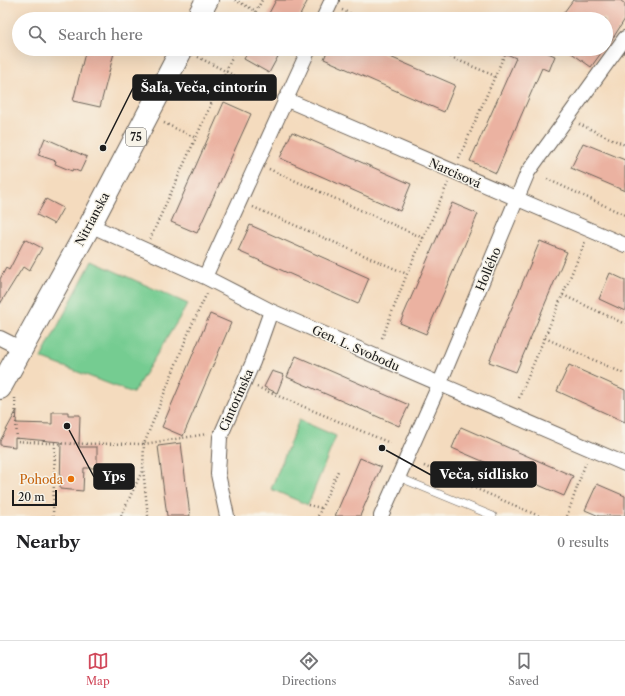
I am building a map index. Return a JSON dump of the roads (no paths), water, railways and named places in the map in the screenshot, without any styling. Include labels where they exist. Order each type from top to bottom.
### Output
[{"type":"main road","points":[[201,12],[207,0]]},
{"type":"main road","name":"Nitrianska","points":[[8,393],[22,349],[90,225],[188,56]]},
{"type":"street","points":[[326,12],[331,2]]},
{"type":"street","name":"Hollého","points":[[613,55],[625,38]]},
{"type":"street","points":[[208,279],[256,163],[280,97],[305,56]]},
{"type":"street","name":"Hollého","points":[[381,516],[439,385],[528,172],[612,56]]},
{"type":"street","name":"Narcisová","points":[[280,97],[516,200],[625,245]]},
{"type":"street","name":"Gen. L. Svobodu","points":[[90,225],[208,279],[271,311],[439,385],[625,464]]},
{"type":"street","name":"Cintorínska","points":[[227,516],[218,474],[220,437],[254,362],[271,311]]},
{"type":"street","points":[[0,338],[22,349]]},
{"type":"lane","points":[[398,477],[493,516]]},
{"type":"place","name":"Šaľa, Veča, cintorín","points":[[103,148]]},
{"type":"place","name":"Yps","points":[[67,426]]},
{"type":"place","name":"Veča, sídlisko","points":[[382,448]]},
{"type":"place","name":"Pohoda","points":[[71,479]]}]
